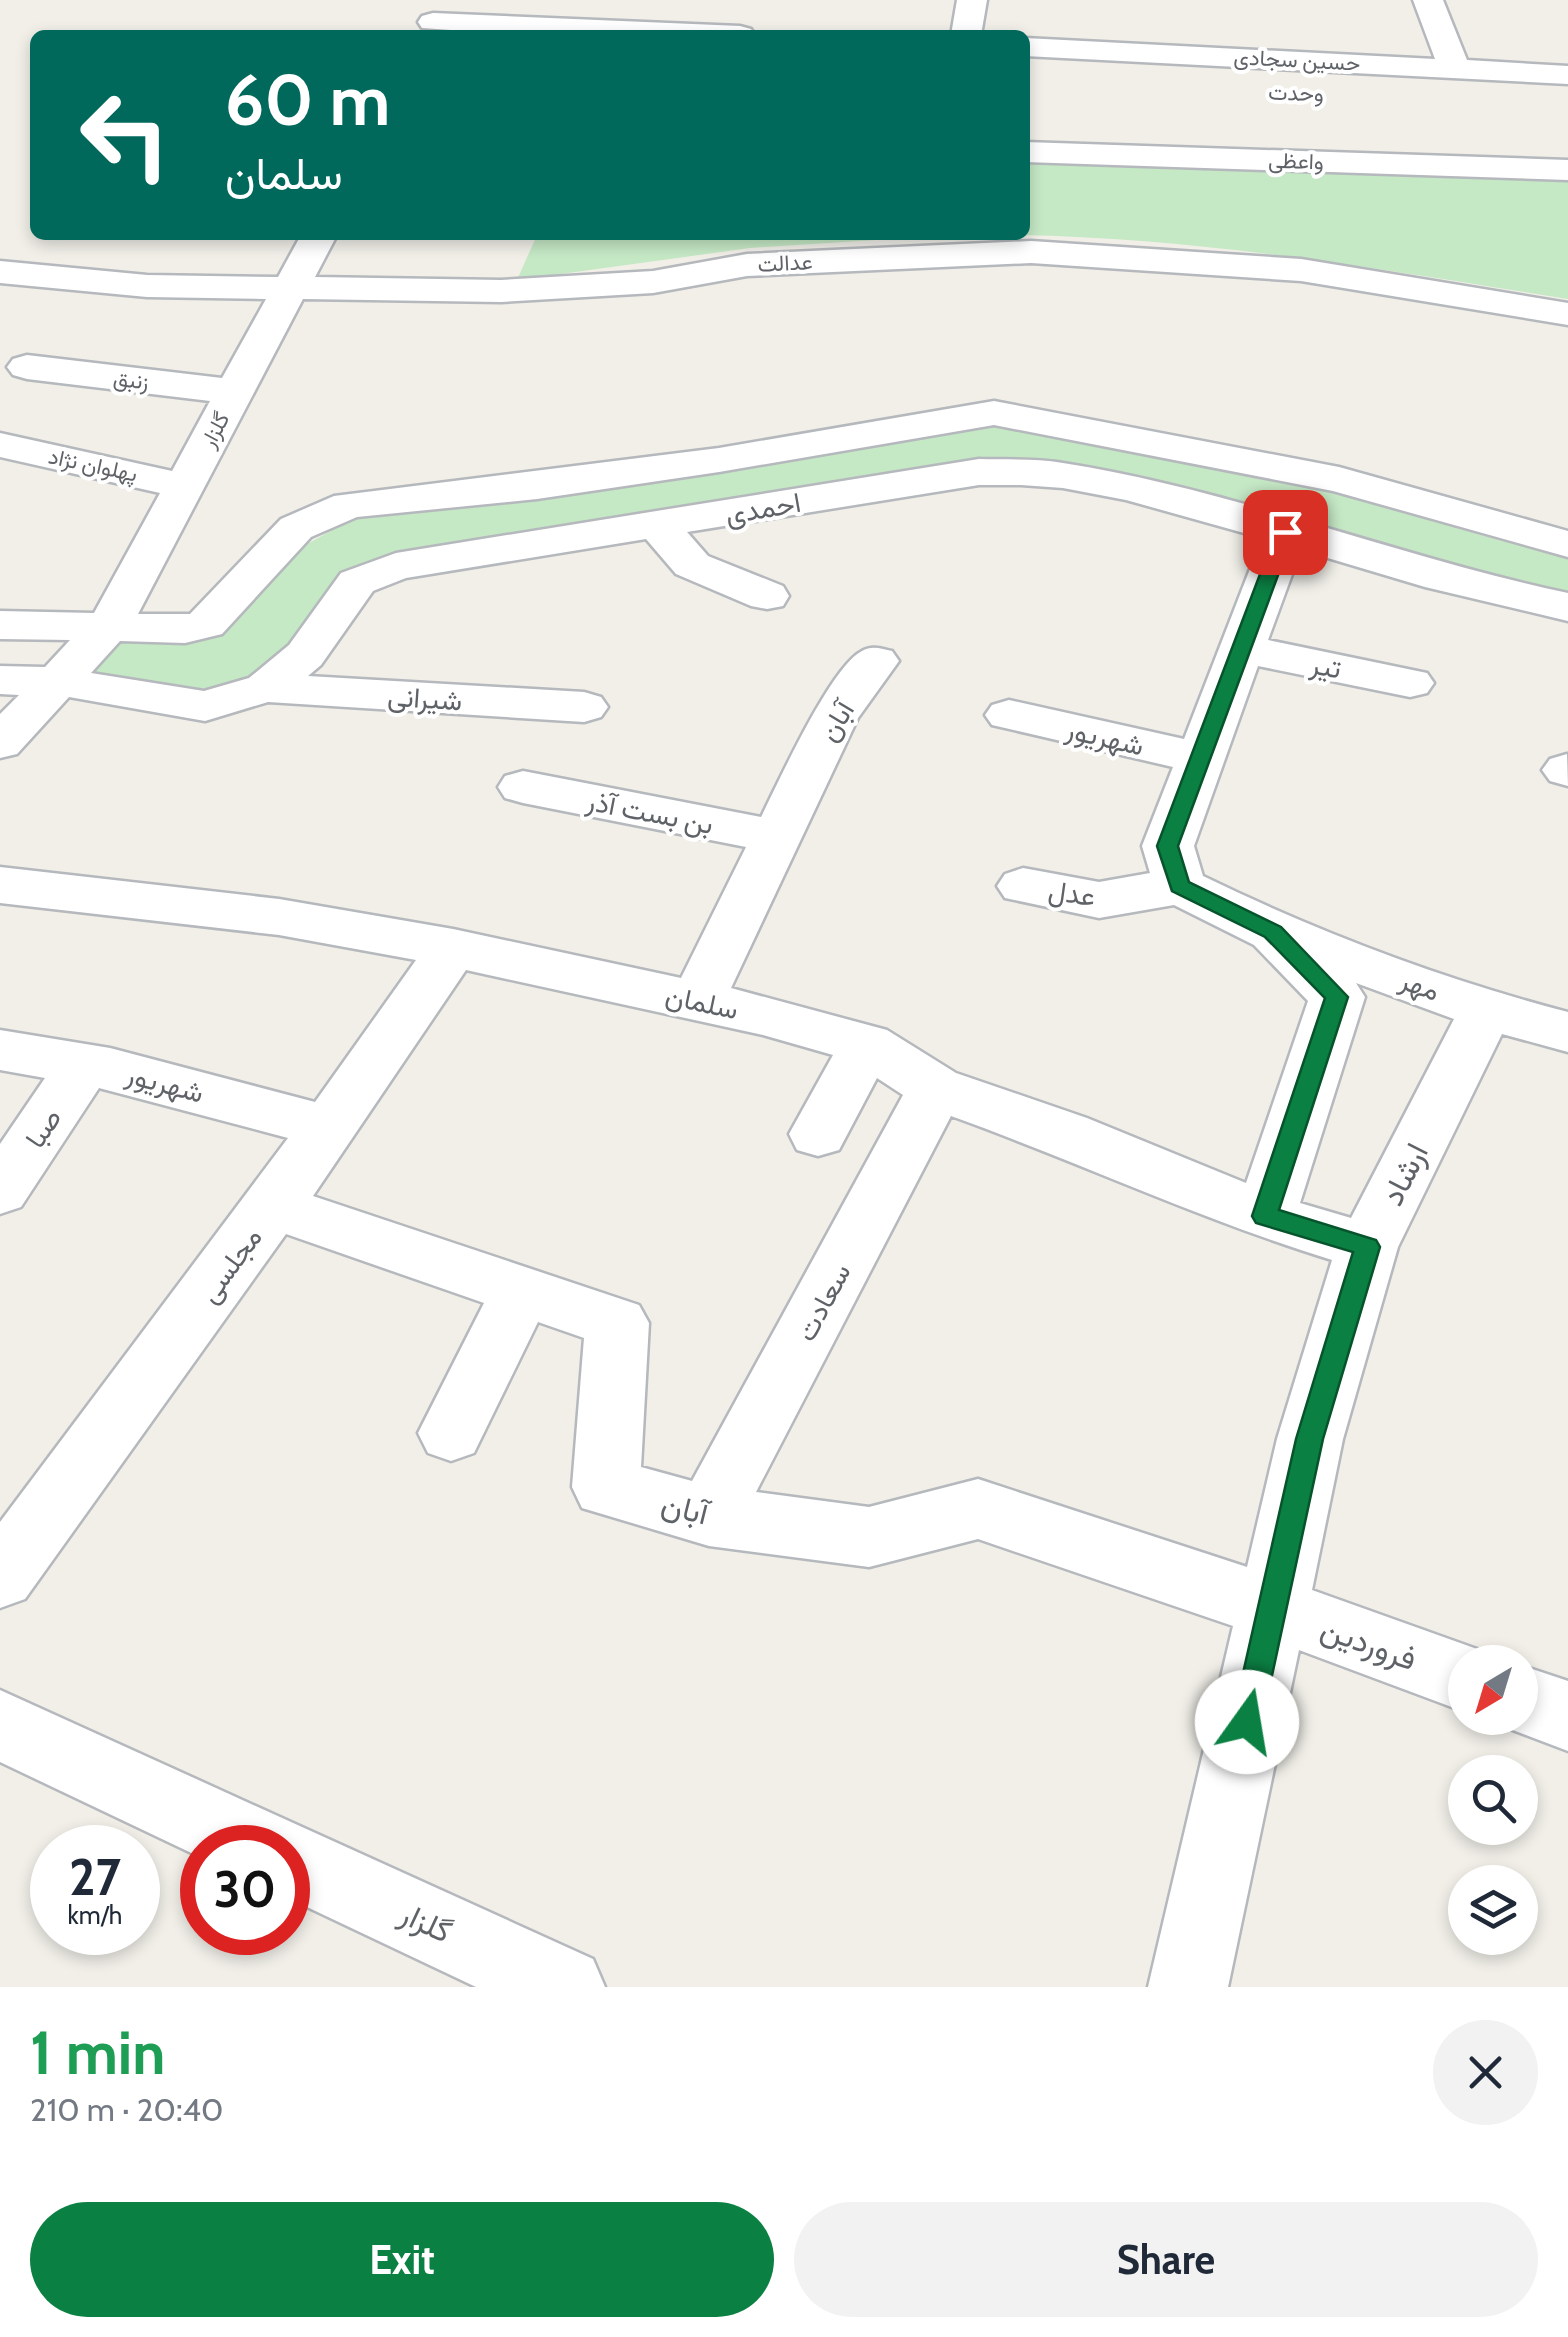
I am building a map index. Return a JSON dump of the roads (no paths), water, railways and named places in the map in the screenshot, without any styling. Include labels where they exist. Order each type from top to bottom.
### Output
[{"type":"street","points":[[967,30],[972,0]]},
{"type":"street","points":[[1428,0],[1454,67]]},
{"type":"street","points":[[435,19],[645,30]]},
{"type":"street","name":"حسین سجادی","points":[[1030,47],[1568,76]]},
{"type":"street","name":"وحدت","points":[[1355,95],[1568,101]]},
{"type":"street","name":"واعظی","points":[[1030,152],[1568,170]]},
{"type":"street","name":"گلزار","points":[[57,681],[110,625],[316,240]]},
{"type":"street","name":"عدالت","points":[[0,272],[147,286],[500,292],[653,282],[747,265],[1031,252],[1300,270],[1568,314]]},
{"type":"street","name":"زنبق","points":[[27,368],[236,392]]},
{"type":"street","name":"احمدی","points":[[0,625],[185,628],[206,624],[296,528],[350,505],[537,486],[701,463],[994,412],[1338,480],[1568,544]]},
{"type":"street","name":"پهلوان نژاد","points":[[0,445],[185,486]]},
{"type":"street","name":"احمدی","points":[[0,680],[57,681],[205,706],[266,688],[304,656],[357,582],[396,566],[978,472],[1060,475],[1285,532],[1482,590],[1568,606]]},
{"type":"street","points":[[658,526],[692,565],[766,596]]},
{"type":"street","points":[[1265,1216],[1337,997],[1273,932],[1180,886],[1168,846],[1285,532]]},
{"type":"street","name":"تیر","points":[[1241,650],[1410,683]]},
{"type":"street","name":"آبان","points":[[697,1001],[835,716],[876,661]]},
{"type":"street","points":[[0,743],[57,681]]},
{"type":"street","name":"شیرانی","points":[[266,688],[584,707]]},
{"type":"street","name":"شهریور","points":[[1010,716],[1200,758]]},
{"type":"street","name":"بن بست آذر","points":[[523,787],[777,837]]},
{"type":"street","name":"سلمان","points":[[0,884],[280,917],[452,948],[763,1014],[867,1044],[936,1088],[1066,1134],[1265,1216],[1367,1247]]},
{"type":"street","name":"عدل","points":[[1024,886],[1099,900],[1180,886]]},
{"type":"street","name":"مهر","points":[[1273,932],[1486,1010],[1568,1032]]},
{"type":"street","name":"مجلسی","points":[[0,1577],[273,1206],[452,948]]},
{"type":"street","name":"ارشاد","points":[[1188,1987],[1310,1439],[1367,1247],[1486,1010]]},
{"type":"street","points":[[818,1134],[867,1044]]},
{"type":"street","name":"شهریور","points":[[0,1050],[85,1064],[328,1127]]},
{"type":"street","name":"صبا","points":[[0,1191],[85,1064]]},
{"type":"street","name":"سعادت","points":[[710,1516],[936,1088]]},
{"type":"street","name":"آبان","points":[[273,1206],[618,1323],[606,1486],[710,1516],[868,1537],[978,1509],[1273,1608]]},
{"type":"street","points":[[451,1433],[522,1290]]},
{"type":"street","name":"فروردین","points":[[1273,1608],[1448,1672]]},
{"type":"street","points":[[1538,1705],[1568,1716]]},
{"type":"street","points":[[0,1726],[216,1825]]},
{"type":"street","name":"گلزار","points":[[310,1868],[565,1987]]}]
